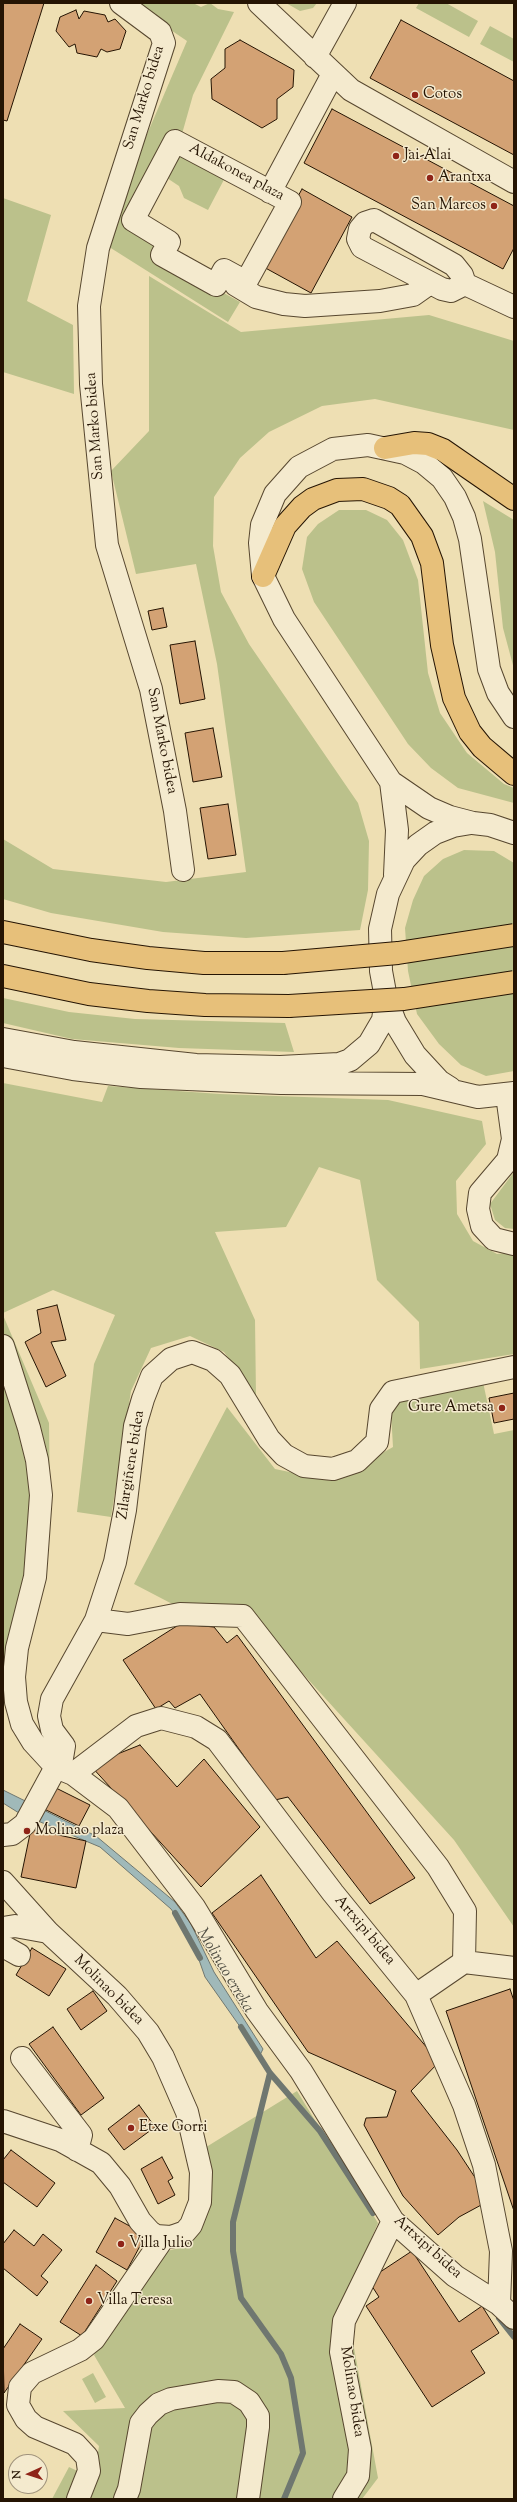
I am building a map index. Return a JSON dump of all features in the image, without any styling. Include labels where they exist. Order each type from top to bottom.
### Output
[{"type":"main road","points":[[385,448],[414,443],[428,444],[443,450],[514,499]]},
{"type":"main road","points":[[263,576],[285,526],[302,507],[313,499],[337,490],[363,489],[383,495],[400,505],[422,536],[432,563],[442,645],[454,698],[470,732],[482,747],[514,774]]},
{"type":"main road","points":[[3,932],[91,950],[148,958],[204,963],[283,963],[398,954],[514,935]]},
{"type":"main road","points":[[3,976],[89,994],[205,1006],[289,1006],[404,999],[514,982]]},
{"type":"street","name":"San Marko bidea","points":[[121,3],[160,32],[164,43],[98,248],[89,306],[91,384],[107,545],[151,689],[175,811],[183,870]]},
{"type":"street","points":[[259,3],[351,90],[514,182]]},
{"type":"street","points":[[315,57],[345,3]]},
{"type":"street","points":[[270,192],[333,74]]},
{"type":"street","name":"Aldakonea plaza","points":[[175,141],[270,192],[290,202],[246,282],[224,270],[216,285],[162,255],[169,242],[133,220],[175,141]]},
{"type":"street","points":[[465,284],[451,291],[430,283],[362,247],[358,238],[360,229],[365,223],[374,220],[454,265],[462,275],[465,284],[514,307]]},
{"type":"street","points":[[236,285],[256,297],[284,304],[305,306],[380,301],[413,295],[430,283]]},
{"type":"street","points":[[514,717],[498,693],[489,669],[470,539],[464,517],[455,496],[442,478],[424,463],[405,453],[385,448],[352,446],[333,449],[315,457],[286,479],[275,494],[262,525],[260,558],[263,576],[284,620],[391,782],[429,808],[472,823],[490,825],[514,834]]},
{"type":"street","points":[[391,782],[397,830],[395,876]]},
{"type":"street","points":[[468,1096],[439,1081],[415,1055],[395,1022],[386,998],[381,971],[380,929],[388,894],[395,876],[404,860],[418,845],[435,834],[453,826],[472,823]]},
{"type":"street","points":[[339,1074],[350,1060],[369,1044],[383,1020],[386,998]]},
{"type":"street","points":[[3,1039],[74,1052],[141,1060],[243,1066],[316,1074]]},
{"type":"street","points":[[3,1056],[72,1069],[140,1077],[196,1081],[339,1074],[423,1084],[468,1096],[494,1097],[511,1094],[513,1139],[508,1160],[480,1193],[478,1209],[482,1226],[494,1239],[514,1244]]},
{"type":"street","points":[[3,1346],[29,1428],[37,1460],[41,1495],[35,1577],[17,1648],[14,1677],[16,1702],[22,1724],[33,1742],[65,1771]]},
{"type":"street","name":"Zilargiñene bidea","points":[[65,1771],[62,1758],[64,1746],[52,1730],[49,1716],[52,1698],[96,1620],[115,1562],[125,1510],[135,1426],[152,1376],[171,1359],[192,1352],[213,1360],[230,1375],[269,1439],[284,1455],[304,1466],[333,1469],[357,1461],[377,1442],[381,1409],[393,1392],[514,1367]]},
{"type":"street","points":[[96,1620],[128,1624],[180,1614],[243,1616],[438,1867],[465,1911],[464,1962]]},
{"type":"street","name":"Artxipi bidea","points":[[3,1835],[19,1830],[28,1819],[39,1800],[65,1771],[136,1726],[161,1718],[196,1727],[217,1740],[333,1893],[416,1994],[464,2105],[484,2165],[501,2251],[507,2311]]},
{"type":"street","name":"Artxipi bidea","points":[[65,1771],[118,1808],[194,1907],[257,2011],[301,2071],[393,2221],[455,2276],[507,2311]]},
{"type":"street","name":"Molinao bidea","points":[[3,1882],[48,1932],[117,1996],[148,2032],[177,2084],[188,2112],[201,2172],[200,2202],[191,2225],[186,2232],[171,2237],[164,2237]]},
{"type":"street","points":[[3,1928],[15,1926],[48,1932]]},
{"type":"street","points":[[416,1994],[464,1962],[514,1968]]},
{"type":"street","points":[[22,2058],[81,2135],[77,2150]]},
{"type":"street","points":[[3,2121],[30,2129],[77,2150],[101,2163],[120,2186],[144,2227],[156,2236],[164,2237],[94,2339],[80,2350],[38,2369],[25,2379],[20,2388],[18,2405],[26,2419],[35,2427],[75,2444],[87,2457],[89,2471],[78,2499]]},
{"type":"street","name":"Molinao bidea","points":[[344,2499],[358,2476],[360,2448],[341,2352],[344,2321],[393,2221]]},
{"type":"street","points":[[125,2499],[141,2424],[148,2414],[159,2404],[171,2399],[218,2391],[234,2392],[249,2402],[258,2416],[258,2428],[248,2499]]},
{"type":"green space","points":[[131,3],[193,3],[201,7],[210,3],[218,9],[234,12],[193,95],[180,141],[128,222],[164,244],[157,256],[240,302],[228,322],[106,245],[112,216],[187,41]]},
{"type":"green space","points":[[286,3],[317,3],[313,8],[300,11]]},
{"type":"green space","points":[[419,3],[446,3],[478,21],[469,37],[416,8]]},
{"type":"green space","points":[[490,26],[514,39],[514,62],[480,44]]},
{"type":"green space","points":[[178,147],[228,172],[208,210],[184,198],[179,186],[164,176]]},
{"type":"green space","points":[[3,198],[51,215],[27,301],[73,325],[74,394],[3,372]]},
{"type":"green space","points":[[149,276],[241,332],[429,315],[514,341],[514,430],[375,399],[322,406],[269,432],[240,458],[214,497],[213,546],[221,592],[249,644],[358,803],[369,841],[368,890],[360,930],[246,938],[163,932],[51,913],[3,899],[3,839],[53,869],[166,882],[246,872],[217,664],[196,564],[136,574],[111,471],[149,431]]},
{"type":"green space","points":[[483,501],[514,520],[514,669],[503,628],[495,552]]},
{"type":"green space","points":[[339,510],[366,510],[387,520],[403,540],[418,580],[428,673],[440,713],[467,753],[504,784],[514,788],[514,803],[458,788],[431,768],[408,744],[314,602],[302,569],[307,537],[318,524]]},
{"type":"green space","points":[[464,850],[494,851],[514,863],[514,1071],[486,1076],[461,1065],[439,1044],[417,1014],[408,971],[405,928],[413,900],[424,876],[443,859]]},
{"type":"green space","points":[[3,998],[69,1012],[135,1019],[285,1023],[294,1052],[179,1048],[72,1039],[3,1023]]},
{"type":"green space","points":[[3,1083],[102,1102],[108,1086],[220,1094],[388,1100],[482,1121],[486,1144],[456,1181],[457,1214],[473,1241],[497,1254],[514,1252],[514,1354],[420,1369],[419,1322],[377,1280],[360,1180],[319,1167],[286,1227],[215,1232],[255,1320],[256,1396],[224,1352],[190,1336],[151,1348],[131,1391],[111,1517],[77,1512],[94,1364],[115,1315],[53,1290],[3,1313]]},
{"type":"green space","points":[[514,1172],[514,1229],[505,1228],[495,1220],[490,1204]]},
{"type":"green space","points":[[3,1315],[49,1423],[50,1508],[35,1601],[3,1710]]},
{"type":"green space","points":[[483,1382],[494,1434],[514,1430],[514,1927],[454,1840],[245,1610],[180,1608],[134,1584],[227,1407],[275,1469],[333,1481],[393,1447],[391,1413],[401,1399]]},
{"type":"green space","points":[[297,2091],[378,2223],[345,2299],[378,2478],[362,2499],[52,2499],[69,2467],[94,2479],[99,2446],[63,2411],[125,2408],[94,2355],[163,2252],[179,2248],[200,2229],[203,2149]]},
{"type":"green space","points":[[93,2373],[106,2397],[95,2403],[82,2379]]},
{"type":"water","points":[[3,1790],[96,1836],[175,1902],[191,1924],[214,1972],[263,2049],[260,2055],[205,1977],[191,1937],[171,1909],[100,1847],[19,1813],[3,1803]]},
{"type":"building","points":[[3,3],[44,3],[7,121],[3,120]]},
{"type":"building","points":[[76,10],[79,19],[84,11],[105,15],[108,22],[115,19],[126,31],[120,49],[107,52],[101,49],[97,57],[77,53],[75,44],[69,47],[56,31],[60,17]]},
{"type":"building","points":[[401,20],[514,81],[514,155],[370,78]]},
{"type":"building","points":[[240,40],[294,70],[293,87],[277,99],[277,119],[262,128],[212,99],[211,79],[225,68],[225,49]]},
{"type":"building","points":[[332,109],[514,206],[514,248],[503,269],[304,163]]},
{"type":"building","points":[[302,189],[352,217],[311,293],[260,265]]},
{"type":"building","points":[[163,608],[167,627],[152,630],[148,611]]},
{"type":"building","points":[[195,641],[205,699],[180,704],[170,645]]},
{"type":"building","points":[[213,728],[222,777],[193,782],[185,733]]},
{"type":"building","points":[[228,804],[236,855],[208,859],[200,808]]},
{"type":"building","points":[[57,1305],[66,1340],[51,1342],[66,1376],[46,1387],[25,1342],[41,1333],[37,1310]]},
{"type":"building","name":"Gure Ametsa","points":[[514,1393],[514,1419],[494,1423],[489,1398]]},
{"type":"building","points":[[180,1624],[214,1627],[227,1643],[237,1635],[415,1878],[370,1904],[288,1797],[275,1800],[200,1694],[175,1708],[169,1701],[156,1709],[123,1660]]},
{"type":"building","points":[[140,1745],[177,1787],[204,1759],[260,1827],[201,1887],[90,1765]]},
{"type":"building","points":[[52,1786],[90,1805],[79,1826],[42,1808]]},
{"type":"building","points":[[31,1829],[86,1841],[76,1888],[21,1877]]},
{"type":"building","points":[[261,1875],[316,1958],[337,1941],[439,2062],[411,2091],[457,2150],[478,2182],[483,2204],[459,2217],[438,2235],[403,2196],[364,2125],[366,2118],[387,2117],[396,2091],[308,2052],[212,1913]]},
{"type":"building","points":[[32,1948],[66,1969],[49,1996],[16,1975]]},
{"type":"building","points":[[510,1989],[514,2001],[514,2211],[446,2011]]},
{"type":"building","points":[[93,1991],[107,2011],[81,2030],[67,2009]]},
{"type":"building","points":[[53,2027],[104,2098],[81,2115],[29,2044]]},
{"type":"building","name":"Etxe Gorri","points":[[139,2105],[155,2127],[124,2150],[108,2129]]},
{"type":"building","points":[[11,2150],[55,2183],[37,2207],[3,2182],[3,2160]]},
{"type":"building","points":[[162,2157],[173,2178],[168,2181],[175,2195],[158,2204],[141,2169]]},
{"type":"building","name":"Villa Julio","points":[[115,2218],[146,2235],[127,2270],[96,2252]]},
{"type":"building","points":[[14,2230],[34,2246],[43,2234],[62,2250],[41,2276],[48,2282],[37,2296],[3,2268],[3,2244]]},
{"type":"building","points":[[412,2251],[459,2322],[482,2306],[499,2333],[471,2351],[485,2373],[432,2407],[366,2306],[379,2297],[368,2280]]},
{"type":"building","name":"Villa Teresa","points":[[96,2265],[117,2281],[82,2336],[60,2322]]},
{"type":"building","points":[[20,2324],[42,2339],[4,2393],[3,2349]]},
{"type":"waterway","name":"Molinao erreka","points":[[175,1913],[200,1958]]},
{"type":"waterway","name":"Molinao erreka","points":[[241,2027],[270,2073],[320,2131],[373,2213]]},
{"type":"waterway","points":[[270,2073],[233,2222],[233,2251],[241,2298],[281,2354],[291,2378],[303,2453],[284,2499]]},
{"type":"waterway","name":"Molinao erreka","points":[[499,2318],[514,2337]]},
{"type":"place","name":"Cotos","points":[[415,95]]},
{"type":"place","name":"Jai-Alai","points":[[396,156]]},
{"type":"place","name":"Arantxa","points":[[430,178]]},
{"type":"place","name":"San Marcos","points":[[494,206]]},
{"type":"place","name":"Gure Ametsa","points":[[502,1408]]},
{"type":"place","name":"Molinao plaza","points":[[27,1831]]},
{"type":"place","name":"Etxe Gorri","points":[[131,2128]]},
{"type":"place","name":"Villa Julio","points":[[121,2244]]},
{"type":"place","name":"Villa Teresa","points":[[89,2301]]}]
